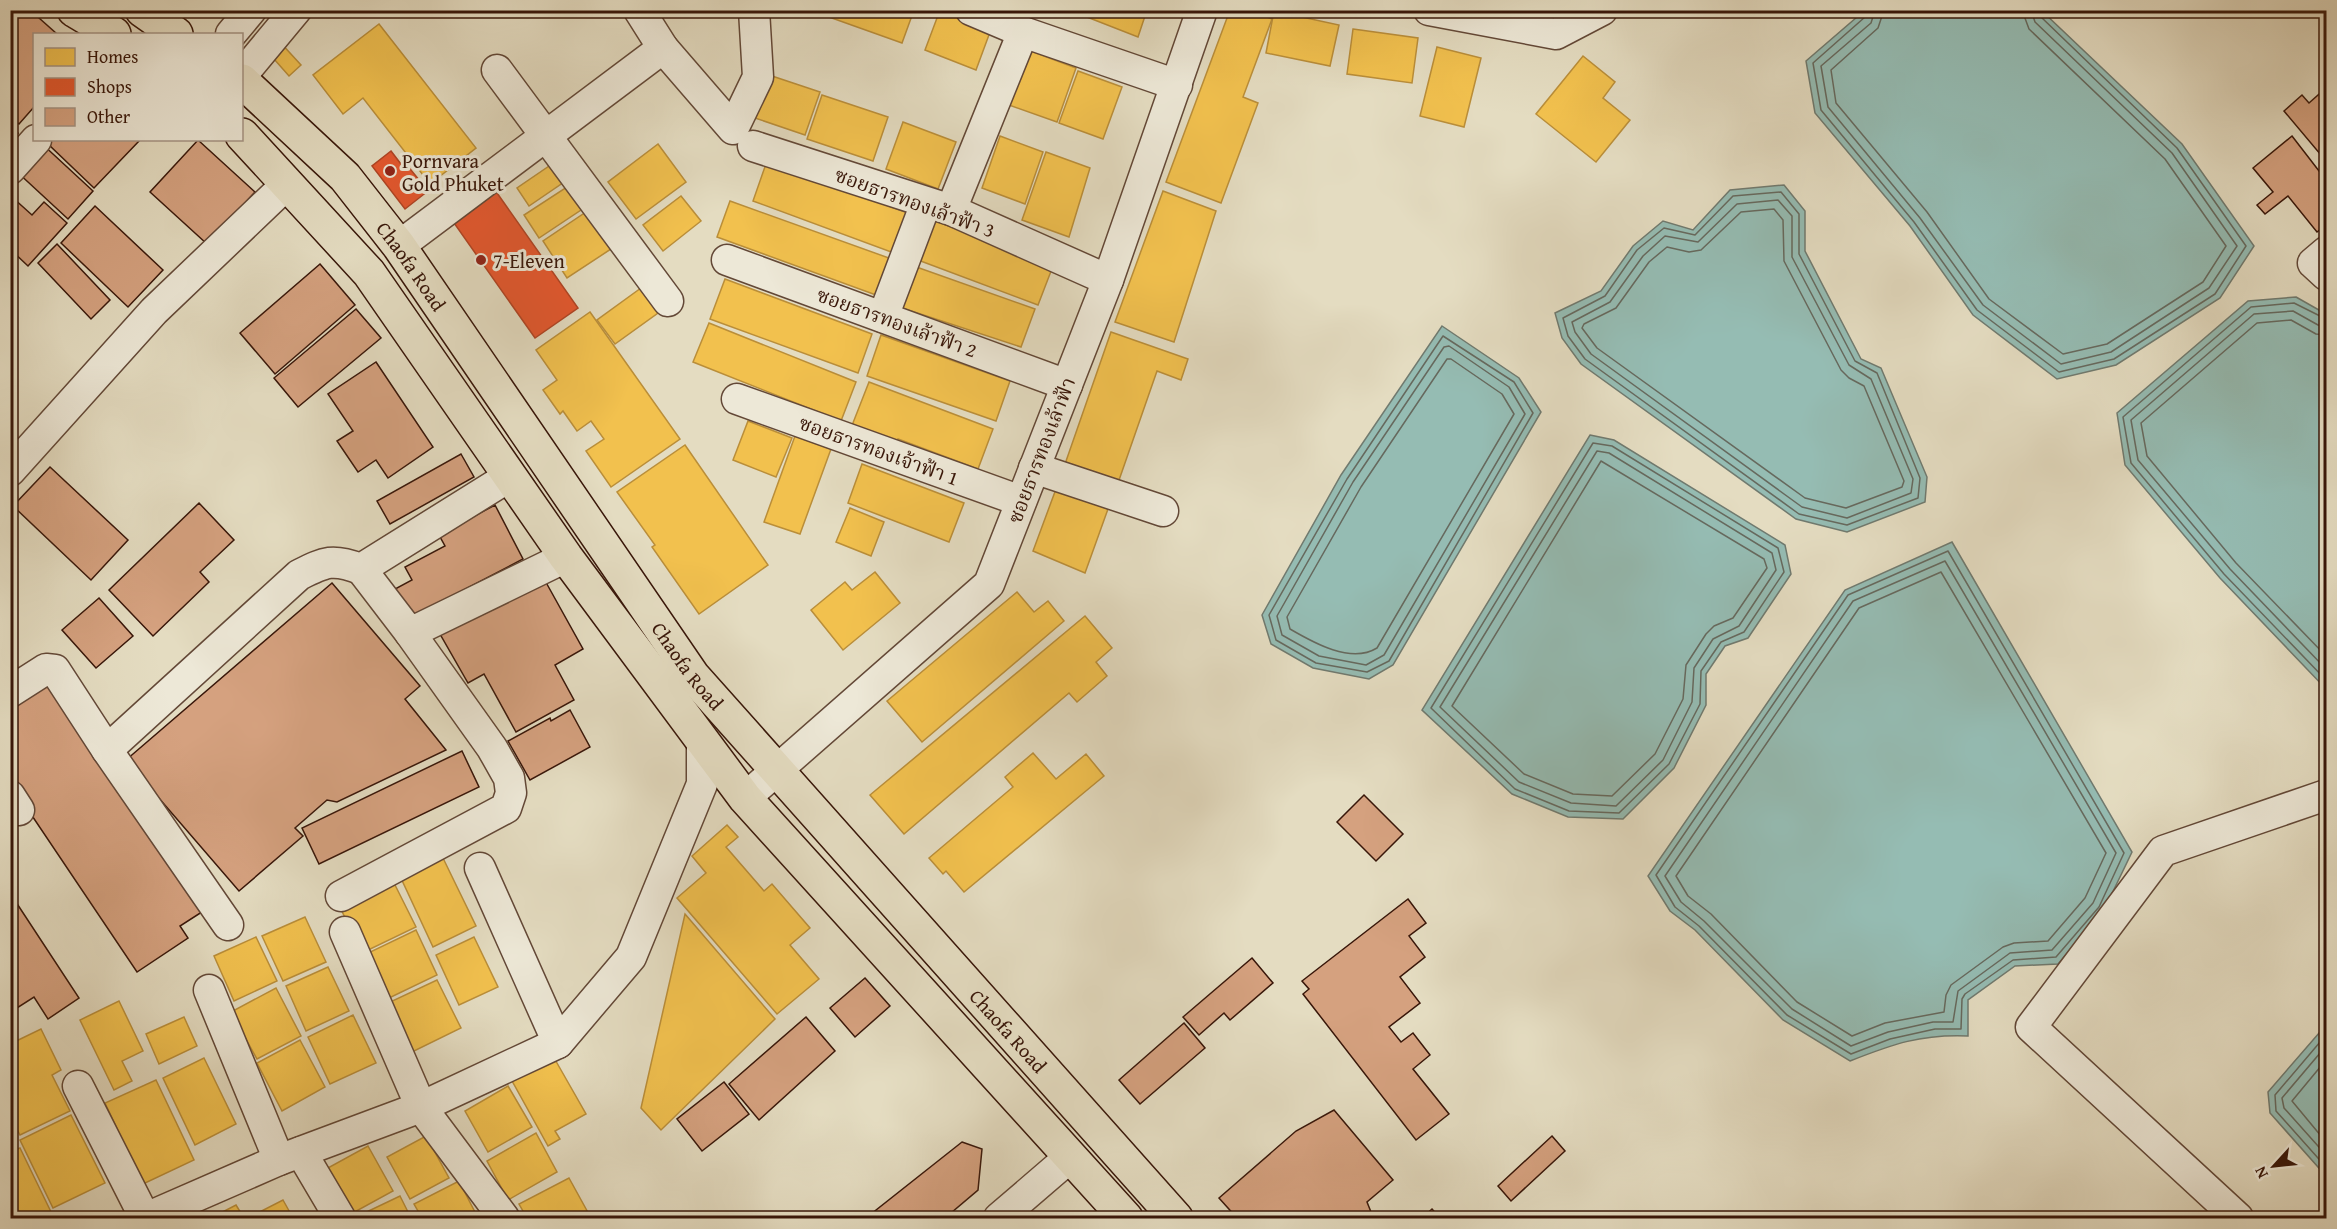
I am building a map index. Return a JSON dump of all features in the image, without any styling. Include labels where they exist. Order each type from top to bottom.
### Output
[{"type":"main road","points":[[74,10],[112,33]]},
{"type":"main road","points":[[141,10],[175,33]]},
{"type":"main road","name":"Chaofa Road","points":[[243,82],[345,177],[399,246],[693,676],[1176,1218]]},
{"type":"main road","name":"Chaofa Road","points":[[243,136],[369,273],[566,557],[745,798],[1122,1217]]},
{"type":"street","points":[[232,33],[251,10]]},
{"type":"street","points":[[243,74],[296,10]]},
{"type":"street","points":[[639,10],[663,48],[733,129],[758,77],[754,10]]},
{"type":"street","points":[[971,10],[1023,32],[1177,85]]},
{"type":"street","name":"ซอยธารทองเล้าฟ้า","points":[[745,798],[989,584],[1108,280],[1202,10]]},
{"type":"street","points":[[1429,10],[1556,34],[1602,10]]},
{"type":"street","points":[[883,317],[1023,32]]},
{"type":"street","points":[[399,246],[663,48]]},
{"type":"street","points":[[497,70],[668,301]]},
{"type":"street","points":[[10,169],[35,141]]},
{"type":"street","name":"ซอยธารทองเล้าฟ้า 3","points":[[753,146],[938,207],[1108,280]]},
{"type":"street","points":[[10,471],[154,311],[287,184]]},
{"type":"street","points":[[2326,252],[2313,263],[2326,275]]},
{"type":"street","name":"ซอยธารทองเล้าฟ้า 2","points":[[727,260],[1067,385]]},
{"type":"street","name":"ซอยธารทองเจ้าฟ้า 1","points":[[737,399],[1021,501]]},
{"type":"street","points":[[1034,468],[1163,511]]},
{"type":"street","points":[[361,569],[510,476]]},
{"type":"street","points":[[410,633],[566,557]]},
{"type":"street","points":[[107,750],[299,575],[326,562],[342,561],[361,569],[492,748],[509,778],[511,793],[506,808],[341,897]]},
{"type":"street","points":[[10,692],[46,669],[54,670],[228,925]]},
{"type":"street","points":[[78,1086],[146,1218],[290,1156],[421,1107],[558,1043],[632,957],[702,783],[702,740]]},
{"type":"street","points":[[2238,1218],[2031,1027],[2163,852],[2326,795]]},
{"type":"street","points":[[480,868],[558,1043]]},
{"type":"street","points":[[345,932],[421,1107],[504,1218]]},
{"type":"street","points":[[209,990],[290,1156],[340,1218]]},
{"type":"street","points":[[999,1218],[1070,1157]]},
{"type":"water","points":[[1864,11],[2042,11],[2182,144],[2254,246],[2220,298],[2116,365],[2057,379],[1973,315],[1910,226],[1815,113],[1806,61]]},
{"type":"water","points":[[1784,185],[1805,211],[1805,251],[1861,359],[1881,368],[1927,477],[1925,502],[1847,532],[1796,519],[1581,364],[1562,338],[1555,313],[1601,291],[1633,246],[1663,221],[1693,230],[1730,190]]},
{"type":"water","points":[[2296,297],[2326,314],[2326,689],[2220,578],[2125,465],[2117,413],[2248,301]]},
{"type":"water","points":[[1442,326],[1519,378],[1541,412],[1393,665],[1369,679],[1313,668],[1271,644],[1262,615],[1341,475]]},
{"type":"water","points":[[1590,435],[1614,440],[1785,545],[1791,574],[1748,638],[1725,646],[1706,674],[1706,705],[1674,768],[1623,819],[1568,817],[1512,794],[1422,710]]},
{"type":"water","points":[[1952,542],[2132,852],[2104,910],[2058,964],[2015,966],[1968,1000],[1968,1036],[1908,1041],[1850,1061],[1783,1020],[1695,930],[1670,911],[1648,876],[1845,590]]},
{"type":"water","points":[[2326,1025],[2326,1176],[2270,1113],[2268,1092]]},
{"type":"building: Homes","points":[[810,10],[828,10],[826,17]]},
{"type":"building: Homes","points":[[831,10],[914,10],[902,43],[829,17]]},
{"type":"building: Homes","points":[[940,10],[957,10],[993,24],[976,70],[925,50]]},
{"type":"building: Homes","points":[[1069,10],[1147,10],[1138,37]]},
{"type":"building: Homes","points":[[1230,10],[1251,10],[1272,19],[1243,97],[1258,103],[1221,203],[1166,182]]},
{"type":"building: Homes","points":[[1274,11],[1339,25],[1330,66],[1266,53]]},
{"type":"building: Homes","points":[[379,24],[476,148],[430,184],[363,98],[343,114],[313,75]]},
{"type":"building: Homes","points":[[1353,29],[1418,38],[1412,83],[1347,74]]},
{"type":"building: Homes","points":[[279,41],[301,65],[289,76],[267,51]]},
{"type":"building: Homes","points":[[1437,47],[1481,58],[1464,127],[1420,116]]},
{"type":"building: Homes","points":[[1028,50],[1076,68],[1057,122],[1009,105]]},
{"type":"building: Homes","points":[[1583,56],[1615,82],[1603,98],[1630,120],[1596,162],[1536,114]]},
{"type":"building: Homes","points":[[1078,71],[1122,87],[1103,139],[1059,123]]},
{"type":"building: Homes","points":[[766,74],[820,92],[805,135],[752,117]]},
{"type":"building: Homes","points":[[822,95],[888,117],[873,161],[807,139]]},
{"type":"building: Homes","points":[[903,122],[956,142],[938,189],[886,169]]},
{"type":"building: Homes","points":[[1000,136],[1043,152],[1025,204],[982,188]]},
{"type":"building: Homes","points":[[658,144],[686,182],[636,219],[608,182]]},
{"type":"building: Homes","points":[[1046,152],[1090,168],[1069,237],[1022,220]]},
{"type":"building: Homes","points":[[767,161],[916,216],[902,256],[753,201]]},
{"type":"building: Homes","points":[[555,162],[567,180],[529,206],[517,188]]},
{"type":"building: Homes","points":[[573,183],[587,206],[539,238],[524,215]]},
{"type":"building: Homes","points":[[1163,191],[1216,211],[1174,342],[1115,322]]},
{"type":"building: Homes","points":[[681,196],[701,221],[663,251],[643,225]]},
{"type":"building: Homes","points":[[730,201],[900,262],[887,299],[717,237]]},
{"type":"building: Homes","points":[[586,212],[611,249],[567,278],[543,241]]},
{"type":"building: Homes","points":[[925,217],[1053,266],[1038,305],[910,257]]},
{"type":"building: Homes","points":[[908,264],[1035,309],[1021,347],[893,305]]},
{"type":"building: Homes","points":[[725,279],[872,334],[858,373],[710,319]]},
{"type":"building: Homes","points":[[641,288],[658,313],[615,344],[597,320]]},
{"type":"building: Homes","points":[[590,312],[680,439],[611,487],[586,451],[604,439],[591,421],[577,431],[563,411],[560,414],[543,390],[557,380],[536,350]]},
{"type":"building: Homes","points":[[709,323],[856,382],[841,421],[693,362]]},
{"type":"building: Homes","points":[[1111,332],[1188,359],[1181,380],[1157,371],[1118,483],[1065,464]]},
{"type":"building: Homes","points":[[881,335],[1010,381],[996,421],[867,376]]},
{"type":"building: Homes","points":[[869,382],[993,429],[978,469],[898,439],[895,444],[851,428]]},
{"type":"building: Homes","points":[[748,421],[792,438],[776,477],[733,460]]},
{"type":"building: Homes","points":[[795,436],[831,449],[800,534],[764,522]]},
{"type":"building: Homes","points":[[685,445],[768,565],[699,614],[652,547],[655,545],[617,492]]},
{"type":"building: Homes","points":[[862,464],[964,503],[949,542],[848,503]]},
{"type":"building: Homes","points":[[1056,489],[1108,509],[1085,573],[1033,551]]},
{"type":"building: Homes","points":[[850,508],[884,522],[871,556],[836,542]]},
{"type":"building: Homes","points":[[875,572],[900,603],[843,650],[811,610],[845,582],[852,590]]},
{"type":"building: Homes","points":[[1017,592],[1034,612],[1048,601],[1064,621],[922,742],[887,701]]},
{"type":"building: Homes","points":[[1085,616],[1112,648],[1096,662],[1107,676],[1077,702],[1069,693],[904,834],[870,795]]},
{"type":"building: Homes","points":[[1033,753],[1056,779],[1086,754],[1104,776],[964,892],[946,871],[943,874],[929,858],[1013,787],[1005,777]]},
{"type":"building: Homes","points":[[727,825],[738,837],[726,847],[764,891],[772,884],[810,928],[790,945],[819,979],[777,1014],[677,898],[706,873],[692,856]]},
{"type":"building: Homes","points":[[442,856],[476,926],[433,947],[400,876]]},
{"type":"building: Homes","points":[[391,877],[416,927],[362,953],[338,903]]},
{"type":"building: Homes","points":[[685,914],[775,1019],[661,1130],[641,1108]]},
{"type":"building: Homes","points":[[305,917],[326,962],[283,981],[262,936]]},
{"type":"building: Homes","points":[[416,930],[437,975],[387,999],[366,954]]},
{"type":"building: Homes","points":[[256,937],[277,981],[234,1001],[214,956]]},
{"type":"building: Homes","points":[[474,937],[498,987],[459,1005],[436,955]]},
{"type":"building: Homes","points":[[328,967],[349,1011],[306,1031],[286,986]]},
{"type":"building: Homes","points":[[437,980],[461,1028],[412,1052],[388,1003]]},
{"type":"building: Homes","points":[[276,988],[301,1036],[257,1059],[231,1012]]},
{"type":"building: Homes","points":[[119,1001],[143,1051],[122,1061],[132,1081],[114,1090],[80,1020]]},
{"type":"building: Homes","points":[[353,1015],[376,1063],[330,1084],[308,1037]]},
{"type":"building: Homes","points":[[184,1017],[197,1046],[159,1064],[146,1034]]},
{"type":"building: Homes","points":[[41,1029],[61,1070],[52,1075],[70,1111],[20,1135],[10,1116],[10,1044]]},
{"type":"building: Homes","points":[[300,1040],[325,1087],[282,1111],[257,1063]]},
{"type":"building: Homes","points":[[553,1056],[586,1114],[555,1131],[560,1139],[548,1146],[511,1079]]},
{"type":"building: Homes","points":[[204,1058],[236,1124],[195,1145],[163,1078]]},
{"type":"building: Homes","points":[[156,1080],[194,1160],[143,1184],[105,1103]]},
{"type":"building: Homes","points":[[508,1086],[532,1127],[488,1152],[465,1111]]},
{"type":"building: Homes","points":[[71,1115],[105,1183],[53,1208],[20,1140]]},
{"type":"building: Homes","points":[[10,1125],[17,1139],[10,1142]]},
{"type":"building: Homes","points":[[536,1133],[557,1172],[508,1200],[487,1161]]},
{"type":"building: Homes","points":[[426,1136],[449,1178],[410,1199],[387,1157]]},
{"type":"building: Homes","points":[[368,1146],[393,1191],[351,1214],[326,1169]]},
{"type":"building: Homes","points":[[20,1148],[53,1216],[10,1218],[10,1152]]},
{"type":"building: Homes","points":[[569,1178],[591,1218],[527,1218],[519,1204]]},
{"type":"building: Homes","points":[[459,1181],[478,1218],[422,1218],[414,1204]]},
{"type":"building: Homes","points":[[400,1196],[411,1218],[354,1218]]},
{"type":"building: Homes","points":[[283,1200],[293,1218],[248,1218]]},
{"type":"building: Homes","points":[[236,1205],[244,1218],[211,1218]]},
{"type":"building: Shops","points":[[391,151],[404,168],[407,165],[428,191],[405,209],[372,166]]},
{"type":"building: Shops","points":[[490,183],[578,308],[535,338],[447,213]]},
{"type":"building: Other","points":[[14,10],[30,10],[56,33],[33,33],[33,108],[19,124],[10,117],[10,15]]},
{"type":"building: Other","points":[[2326,88],[2326,161],[2284,111],[2302,95],[2309,103]]},
{"type":"building: Other","points":[[10,127],[18,133],[10,141]]},
{"type":"building: Other","points":[[2292,136],[2326,180],[2326,225],[2317,232],[2288,196],[2265,214],[2257,205],[2273,192],[2253,168]]},
{"type":"building: Other","points":[[50,141],[139,141],[94,188],[47,143]]},
{"type":"building: Other","points":[[199,141],[255,192],[207,244],[150,192]]},
{"type":"building: Other","points":[[40,142],[93,191],[68,219],[15,170]]},
{"type":"building: Other","points":[[12,197],[32,215],[44,202],[67,223],[28,266],[10,249]]},
{"type":"building: Other","points":[[95,206],[163,270],[128,307],[61,243]]},
{"type":"building: Other","points":[[57,244],[110,300],[91,319],[38,263]]},
{"type":"building: Other","points":[[320,264],[355,305],[275,374],[240,333]]},
{"type":"building: Other","points":[[356,309],[381,338],[298,407],[274,378]]},
{"type":"building: Other","points":[[376,362],[433,447],[388,478],[376,460],[358,472],[337,441],[353,431],[328,394]]},
{"type":"building: Other","points":[[461,454],[474,477],[390,524],[377,501]]},
{"type":"building: Other","points":[[50,467],[128,540],[91,580],[13,506]]},
{"type":"building: Other","points":[[199,503],[234,540],[200,572],[209,582],[153,636],[109,590]]},
{"type":"building: Other","points":[[495,505],[523,559],[410,618],[395,589],[412,580],[405,567],[445,546],[439,535]]},
{"type":"building: Other","points":[[543,577],[583,649],[555,665],[574,700],[516,732],[484,674],[468,683],[440,634]]},
{"type":"building: Other","points":[[332,583],[420,686],[405,699],[446,750],[337,802],[327,800],[295,828],[303,836],[239,891],[126,760]]},
{"type":"building: Other","points":[[99,598],[133,636],[96,668],[62,630]]},
{"type":"building: Other","points":[[51,680],[205,910],[180,926],[188,938],[137,972],[10,783],[10,708]]},
{"type":"building: Other","points":[[570,710],[590,747],[530,780],[508,741]]},
{"type":"building: Other","points":[[462,751],[479,787],[319,864],[302,828]]},
{"type":"building: Other","points":[[1364,795],[1403,834],[1376,861],[1337,822]]},
{"type":"building: Other","points":[[10,893],[79,998],[48,1019],[34,997],[17,1008],[10,998]]},
{"type":"building: Other","points":[[1408,899],[1426,923],[1409,936],[1425,957],[1400,977],[1420,1003],[1389,1027],[1401,1042],[1413,1033],[1430,1055],[1413,1069],[1449,1114],[1416,1140],[1303,994],[1309,989],[1302,981]]},
{"type":"building: Other","points":[[1252,958],[1273,983],[1230,1020],[1224,1013],[1199,1035],[1183,1017]]},
{"type":"building: Other","points":[[865,978],[890,1006],[855,1037],[830,1008]]},
{"type":"building: Other","points":[[806,1017],[835,1051],[759,1120],[729,1084]]},
{"type":"building: Other","points":[[1184,1023],[1205,1048],[1140,1104],[1119,1080]]},
{"type":"building: Other","points":[[724,1082],[749,1114],[702,1151],[677,1119]]},
{"type":"building: Other","points":[[1334,1110],[1393,1180],[1367,1202],[1373,1217],[1237,1218],[1219,1198],[1296,1131]]},
{"type":"building: Other","points":[[1552,1136],[1565,1151],[1511,1201],[1498,1186]]},
{"type":"building: Other","points":[[962,1142],[982,1149],[978,1190],[945,1218],[866,1218]]},
{"type":"building: Other","points":[[1432,1209],[1440,1218],[1422,1218]]},
{"type":"place","name":"Pornvara Gold Phuket","points":[[390,171]]},
{"type":"place","name":"7-Eleven","points":[[481,260]]}]
